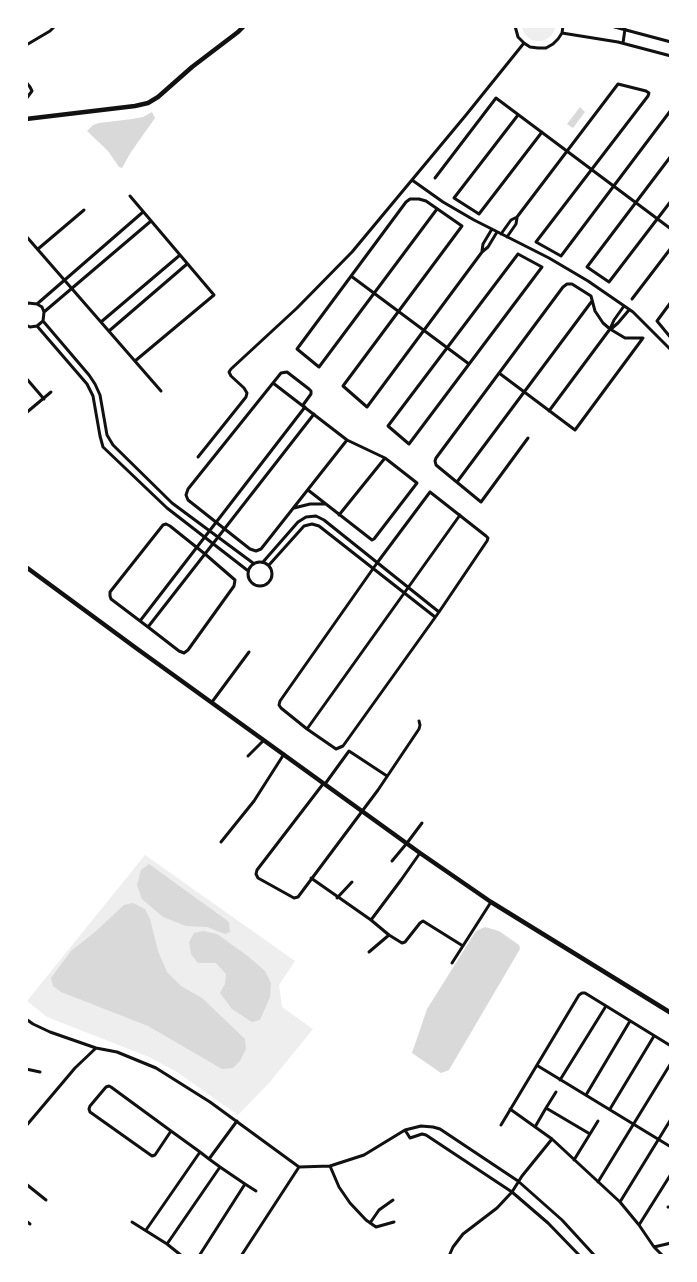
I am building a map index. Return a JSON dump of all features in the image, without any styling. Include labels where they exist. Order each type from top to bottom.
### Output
[{"type":"street","points":[[28,44],[55,26]]},
{"type":"street","points":[[26,119],[148,104],[244,26]]},
{"type":"street","points":[[516,26],[518,37],[530,47],[538,48],[546,48],[553,44],[562,33],[563,26]]},
{"type":"street","points":[[611,26],[671,42]]},
{"type":"street","points":[[623,43],[625,29]]},
{"type":"street","points":[[562,33],[623,43],[671,56]]},
{"type":"street","points":[[198,457],[246,397],[247,393],[244,388],[231,376],[231,369],[297,308],[352,252],[524,43]]},
{"type":"street","points":[[26,82],[32,91],[26,99]]},
{"type":"street","points":[[437,209],[319,367],[297,349],[410,199],[426,201],[462,226],[343,386],[367,407],[482,252],[511,220],[517,217],[618,84],[646,90],[649,93],[536,242],[561,256],[671,110]]},
{"type":"street","points":[[435,178],[496,98],[671,229]]},
{"type":"street","points":[[518,115],[454,198],[479,214],[542,132]]},
{"type":"street","points":[[671,156],[587,267],[608,282],[671,201]]},
{"type":"street","points":[[412,180],[443,202],[506,237],[549,258],[588,281],[629,310],[671,350]]},
{"type":"street","points":[[130,196],[214,295],[135,361]]},
{"type":"street","points":[[38,249],[84,210]]},
{"type":"street","points":[[37,304],[143,212]]},
{"type":"street","points":[[506,237],[516,224],[517,217]]},
{"type":"street","points":[[44,312],[151,221]]},
{"type":"street","points":[[482,252],[483,244],[492,229]]},
{"type":"street","points":[[26,236],[161,392]]},
{"type":"street","points":[[632,299],[671,248]]},
{"type":"street","points":[[518,254],[542,268],[469,364],[410,444],[388,426],[518,254]]},
{"type":"street","points":[[101,322],[180,255]]},
{"type":"street","points":[[109,331],[188,264]]},
{"type":"street","points":[[351,276],[469,364]]},
{"type":"street","points":[[499,373],[575,430],[643,338],[625,338],[610,330],[595,311],[591,296],[572,284],[562,286],[434,461],[436,465],[481,502],[528,438]]},
{"type":"street","points":[[457,482],[592,301]]},
{"type":"street","points":[[671,302],[657,321],[671,338]]},
{"type":"street","points":[[26,325],[30,327],[38,326],[43,321],[44,312],[42,307],[37,304],[27,303]]},
{"type":"street","points":[[610,330],[614,320],[624,306]]},
{"type":"street","points":[[549,410],[610,330],[629,310]]},
{"type":"street","points":[[43,321],[95,384],[100,395],[107,435],[113,445],[172,503],[253,563],[263,562],[269,565],[272,574],[270,582],[262,586],[254,585],[248,579],[248,570],[253,563]]},
{"type":"street","points":[[38,326],[87,384],[93,396],[103,447],[167,508],[248,570]]},
{"type":"street","points":[[140,621],[217,523],[311,394],[309,388],[287,372],[281,373],[188,490],[186,495],[188,500],[217,523],[224,529],[250,549],[261,550],[348,440]]},
{"type":"street","points":[[26,378],[44,399]]},
{"type":"street","points":[[272,383],[348,440],[385,458],[417,483],[374,539],[371,539],[308,490]]},
{"type":"street","points":[[26,413],[51,392]]},
{"type":"street","points":[[148,627],[314,414]]},
{"type":"street","points":[[339,515],[385,458]]},
{"type":"street","points":[[430,492],[460,515],[486,536],[488,538],[487,541],[439,612],[343,746],[336,749],[281,708],[279,705],[280,701],[377,563],[430,492]]},
{"type":"street","points":[[167,508],[172,503]]},
{"type":"street","points":[[294,508],[310,504],[325,504]]},
{"type":"street","points":[[307,729],[460,515]]},
{"type":"street","points":[[263,562],[298,522],[306,516],[316,516],[324,520],[439,612]]},
{"type":"street","points":[[269,565],[304,526],[312,524],[319,526],[435,617]]},
{"type":"street","points":[[163,525],[170,526],[205,554],[235,580],[234,586],[184,653],[111,599],[110,592],[163,525]]},
{"type":"street","points":[[26,568],[324,783],[418,854],[490,903],[671,1013]]},
{"type":"street","points":[[212,702],[249,652]]},
{"type":"street","points":[[387,776],[349,750],[257,870],[258,878],[294,898],[298,897],[378,790],[419,729],[419,721]]},
{"type":"street","points":[[248,756],[264,740]]},
{"type":"street","points":[[221,842],[254,801],[283,755]]},
{"type":"street","points":[[392,861],[422,822]]},
{"type":"street","points":[[371,920],[418,854]]},
{"type":"street","points":[[311,878],[403,943],[423,921],[463,946]]},
{"type":"street","points":[[337,898],[352,882]]},
{"type":"street","points":[[452,963],[490,903]]},
{"type":"street","points":[[369,952],[390,935]]},
{"type":"street","points":[[501,1125],[579,995],[582,993],[671,1046]]},
{"type":"street","points":[[560,1080],[606,1006]]},
{"type":"street","points":[[26,1019],[50,1032],[96,1048],[117,1052],[156,1068],[203,1097],[299,1167],[330,1166],[364,1155],[405,1130],[422,1126],[440,1129],[518,1181],[562,1220],[595,1256]]},
{"type":"street","points":[[586,1095],[630,1021]]},
{"type":"street","points":[[610,1110],[654,1036]]},
{"type":"street","points":[[26,1126],[75,1068],[96,1048]]},
{"type":"street","points":[[598,1182],[671,1063]]},
{"type":"street","points":[[538,1066],[671,1147]]},
{"type":"street","points":[[27,1070],[40,1072]]},
{"type":"street","points":[[171,1131],[155,1155],[152,1156],[90,1112],[89,1109],[109,1086],[256,1191]]},
{"type":"street","points":[[535,1127],[556,1092]]},
{"type":"street","points":[[546,1108],[590,1134]]},
{"type":"street","points":[[510,1109],[552,1139],[620,1202],[663,1256]]},
{"type":"street","points":[[620,1202],[671,1119]]},
{"type":"street","points":[[209,1159],[237,1121]]},
{"type":"street","points":[[574,1160],[598,1121]]},
{"type":"street","points":[[405,1130],[410,1138],[422,1134],[426,1135],[512,1192],[548,1223],[580,1256]]},
{"type":"street","points":[[449,1256],[453,1247],[464,1234],[497,1208],[512,1192],[518,1181],[552,1139]]},
{"type":"street","points":[[146,1230],[200,1152]]},
{"type":"street","points":[[330,1166],[339,1187],[350,1204],[370,1223],[376,1227],[394,1222]]},
{"type":"street","points":[[167,1244],[220,1167]]},
{"type":"street","points":[[241,1256],[299,1167]]},
{"type":"street","points":[[639,1225],[671,1174]]},
{"type":"street","points":[[26,1184],[46,1200]]},
{"type":"street","points":[[199,1256],[246,1184]]},
{"type":"street","points":[[370,1223],[379,1210],[393,1200]]},
{"type":"street","points":[[132,1222],[182,1256]]},
{"type":"street","points":[[654,1247],[671,1243]]},
{"type":"shaded area","points":[[521,26],[556,26],[552,35],[547,39],[536,41],[525,35]]},
{"type":"shaded area","points":[[580,107],[585,112],[573,128],[567,124]]},
{"type":"shaded area","points":[[152,112],[155,118],[122,168],[119,167],[108,151],[87,131],[93,125],[99,123],[143,117]]},
{"type":"shaded area","points":[[145,855],[295,961],[279,985],[282,1007],[313,1029],[270,1082],[238,1115],[177,1072],[149,1057],[47,1017],[27,1001]]},
{"type":"shaded area","points":[[149,864],[229,922],[230,932],[225,934],[207,927],[186,926],[163,917],[142,899],[137,885],[141,870]]},
{"type":"shaded area","points":[[133,903],[145,909],[150,919],[158,951],[167,972],[181,986],[202,998],[245,1039],[246,1049],[240,1061],[233,1068],[222,1069],[148,1026],[61,992],[53,986],[51,978],[71,951],[124,905]]},
{"type":"shaded area","points":[[485,927],[499,931],[519,945],[520,949],[449,1070],[441,1073],[412,1053],[427,1009],[476,931]]},
{"type":"shaded area","points":[[203,931],[217,934],[265,971],[271,983],[270,997],[260,1020],[252,1022],[232,1009],[220,993],[225,984],[226,974],[216,963],[198,963],[191,954],[189,942],[194,933]]}]
